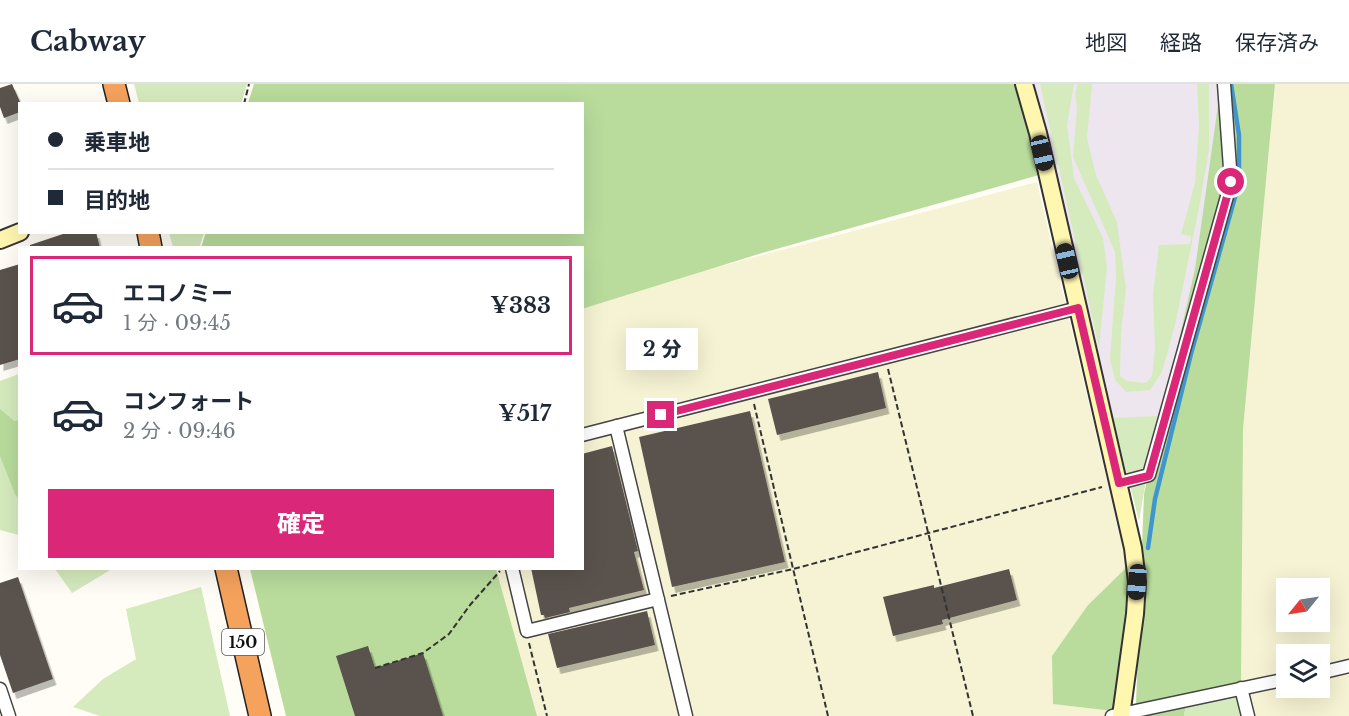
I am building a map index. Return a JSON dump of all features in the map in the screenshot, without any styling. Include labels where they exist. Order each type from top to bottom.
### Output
[{"type":"highway","points":[[114,84],[118,102]]},
{"type":"highway","name":"150","points":[[225,570],[260,716]]},
{"type":"street","points":[[1024,84],[1133,548],[1137,582],[1135,614],[1118,715],[1276,681]]},
{"type":"street","points":[[1119,483],[1149,476],[1231,182],[1224,84]]},
{"type":"street","points":[[0,240],[18,233]]},
{"type":"street","points":[[584,434],[1078,308]]},
{"type":"street","points":[[616,426],[686,716]]},
{"type":"street","points":[[512,570],[527,631],[657,599]]},
{"type":"street","points":[[1330,671],[1349,666]]},
{"type":"street","points":[[1241,687],[1248,716]]},
{"type":"street","points":[[0,689],[9,716]]},
{"type":"path","points":[[244,102],[249,84]]},
{"type":"path","points":[[885,357],[973,716]]},
{"type":"path","points":[[752,392],[828,716]]},
{"type":"path","points":[[657,599],[793,569],[1119,483]]},
{"type":"path","points":[[375,668],[423,653],[449,634],[500,570]]},
{"type":"path","points":[[527,631],[547,716]]},
{"type":"shaded area","points":[[1023,84],[1223,84],[1231,182],[1150,472],[1123,481]]},
{"type":"shaded area","points":[[1275,84],[1349,84],[1349,664],[1330,668],[1330,644],[1276,644],[1276,679],[1241,687],[1242,437]]},
{"type":"shaded area","points":[[1037,182],[1127,567],[1088,605],[1053,704],[1113,711],[1112,716],[528,716],[491,570],[584,570],[584,308],[714,268]]},
{"type":"shaded area","points":[[1349,666],[1349,716],[1245,716],[1242,690],[1276,682],[1276,698],[1330,698],[1330,670]]},
{"type":"green space","points":[[134,84],[247,84],[242,102],[139,102]]},
{"type":"green space","points":[[254,84],[1016,84],[1039,175],[762,253],[584,308],[584,246],[202,246],[205,234],[584,234],[584,102],[248,102]]},
{"type":"green space","points":[[1040,84],[1074,84],[1067,125],[1074,178],[1103,238],[1107,267],[1099,347]]},
{"type":"green space","points":[[1078,84],[1092,84],[1087,138],[1096,175],[1117,222],[1126,289],[1121,333],[1120,376],[1127,381],[1146,383],[1152,376],[1155,348],[1153,295],[1159,245],[1190,244],[1191,236],[1181,234],[1195,183],[1199,125],[1197,84],[1209,84],[1209,150],[1199,208],[1175,325],[1162,372],[1150,390],[1126,392],[1115,380],[1110,359],[1116,277],[1115,252],[1073,157],[1077,108],[1075,93]]},
{"type":"green space","points":[[1221,84],[1275,84],[1243,429],[1241,687],[1187,699],[1184,716],[1133,716],[1136,704],[1144,494],[1195,269]]},
{"type":"green space","points":[[170,234],[204,234],[200,246],[173,246]]},
{"type":"green space","points":[[18,374],[18,535],[0,530],[0,381]]},
{"type":"green space","points":[[0,409],[14,421],[18,420],[18,498],[0,456]]},
{"type":"green space","points":[[1157,416],[1139,521],[1113,418]]},
{"type":"green space","points":[[1127,567],[1129,606],[1113,711],[1053,704],[1052,656],[1088,605]]},
{"type":"green space","points":[[56,570],[110,570],[72,593]]},
{"type":"green space","points":[[250,570],[496,570],[537,716],[286,716]]},
{"type":"green space","points":[[201,587],[230,716],[100,716],[73,707],[103,679],[136,659],[126,609]]},
{"type":"green space","points":[[1242,690],[1245,716],[1184,716],[1187,699]]},
{"type":"building","points":[[12,84],[20,102],[18,102],[18,113],[4,118],[0,107],[0,88]]},
{"type":"building","points":[[63,234],[96,234],[100,246],[30,246]]},
{"type":"building","points":[[18,265],[18,360],[0,365],[0,270]]},
{"type":"building","points":[[878,372],[886,408],[777,435],[768,399]]},
{"type":"building","points":[[750,411],[785,562],[672,587],[639,437]]},
{"type":"building","points":[[612,446],[638,551],[634,552],[644,590],[569,608],[570,612],[545,618],[541,615],[531,570],[584,570],[584,453]]},
{"type":"building","points":[[1009,569],[1017,600],[942,620],[943,624],[893,636],[883,597],[934,585],[934,588]]},
{"type":"building","points":[[18,577],[53,679],[13,693],[0,655],[0,583]]},
{"type":"building","points":[[647,611],[655,645],[557,668],[548,634]]},
{"type":"building","points":[[368,646],[375,668],[423,653],[443,716],[355,716],[336,656]]},
{"type":"waterway","points":[[1148,548],[1155,499],[1191,354],[1239,183],[1239,135],[1231,84]]},
{"type":"route","points":[[661,415],[1078,308],[1119,483],[1149,476],[1231,182]]}]
